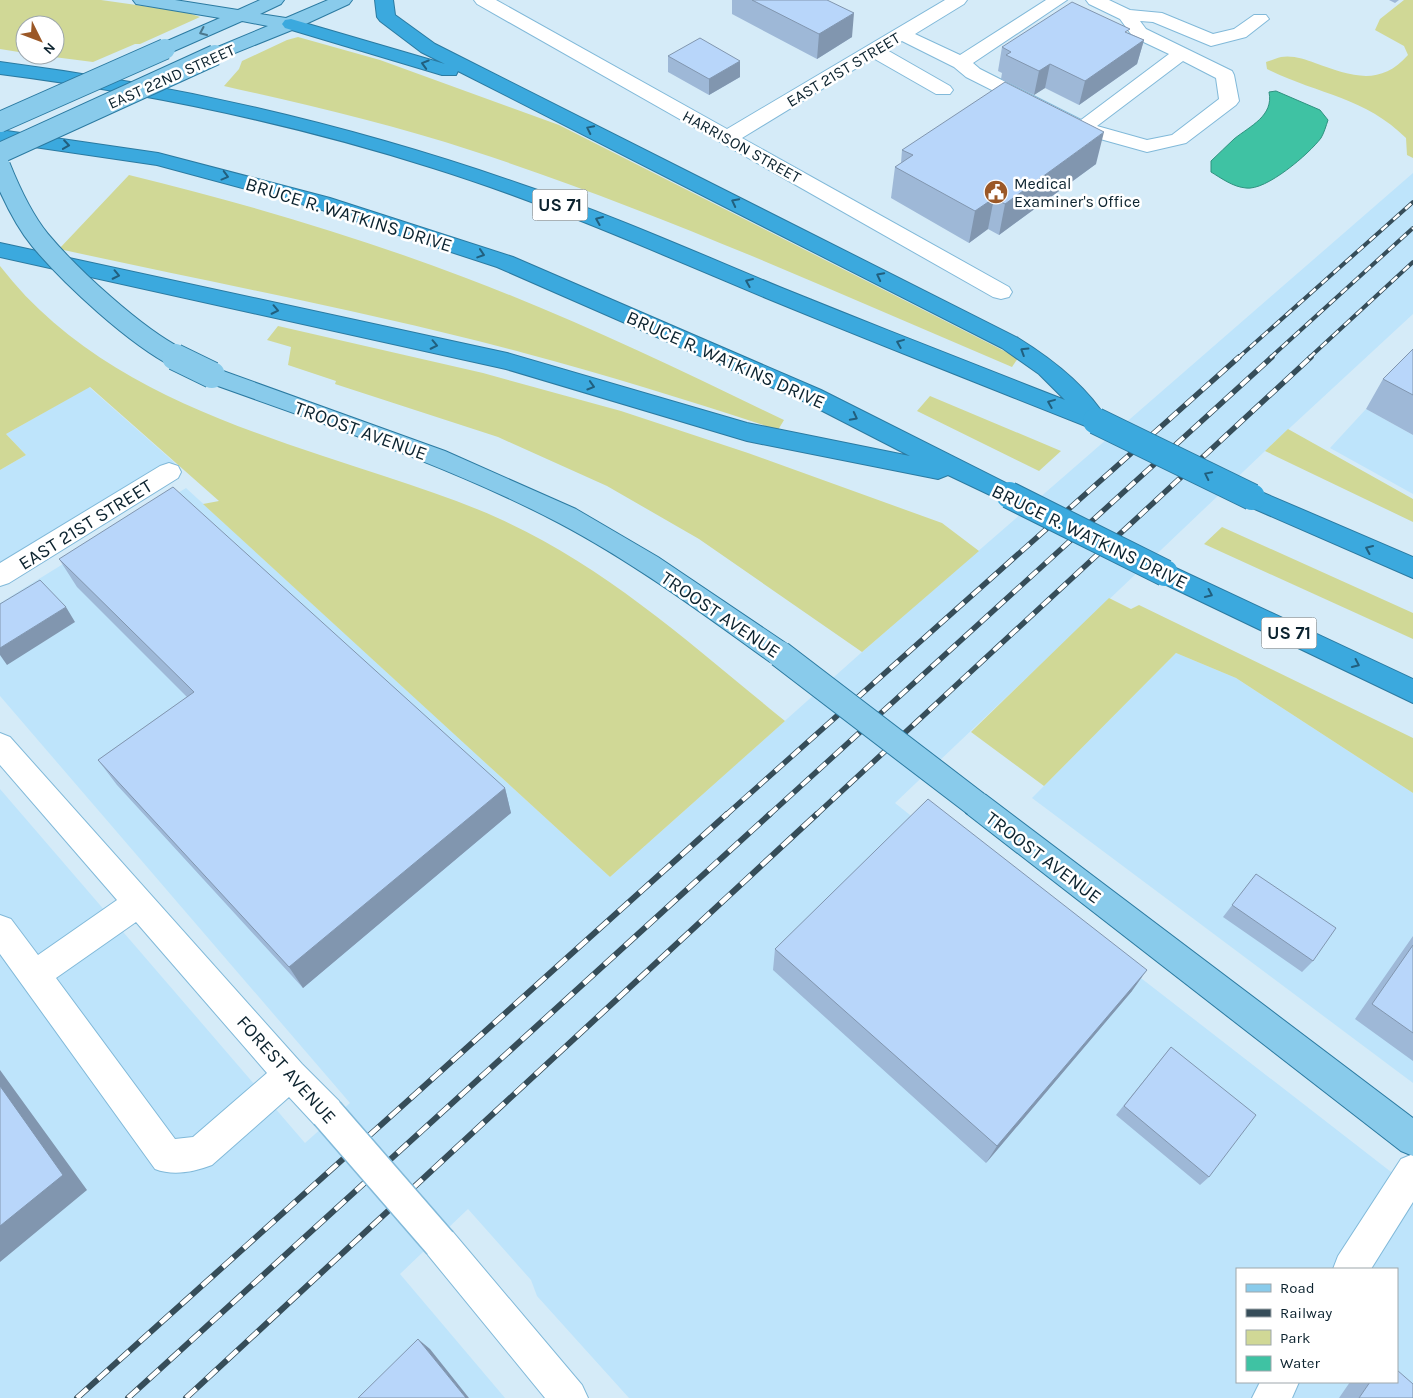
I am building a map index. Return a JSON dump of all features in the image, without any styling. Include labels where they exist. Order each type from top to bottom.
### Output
[{"type":"highway","points":[[384,0],[386,16],[428,48],[1010,343],[1042,362],[1071,388],[1096,421]]},
{"type":"highway","points":[[291,24],[452,71],[521,96]]},
{"type":"highway","name":"US 71","points":[[0,68],[45,73],[186,98],[288,120],[453,169],[585,214],[802,304],[1096,421],[1252,497],[1413,568]]},
{"type":"highway","name":"BRUCE R. WATKINS DRIVE","points":[[0,136],[158,159],[323,203],[505,262],[813,396],[1165,574],[1413,692]]},
{"type":"highway","points":[[0,250],[507,361],[747,432],[971,476]]},
{"type":"main road","points":[[142,0],[291,24]]},
{"type":"main road","name":"EAST 22ND STREET","points":[[0,122],[275,0]]},
{"type":"main road","name":"EAST 22ND STREET","points":[[0,153],[215,55],[291,24],[343,0]]},
{"type":"main road","name":"TROOST AVENUE","points":[[0,166],[12,194],[39,239],[97,298],[162,350],[212,375],[443,460],[568,516],[682,585],[780,654],[1413,1139]]},
{"type":"street","name":"HARRISON STREET","points":[[483,0],[1001,292]]},
{"type":"street","name":"EAST 21ST STREET","points":[[727,138],[958,0]]},
{"type":"street","points":[[961,63],[1058,0]]},
{"type":"street","points":[[1095,0],[1127,15],[1156,17],[1211,40],[1240,33],[1260,19]]},
{"type":"street","points":[[901,34],[961,63],[973,73],[1082,128],[1147,146],[1180,140],[1229,101],[1225,75],[1138,32],[1127,15]]},
{"type":"street","points":[[874,51],[943,90]]},
{"type":"street","points":[[1082,128],[1182,53]]},
{"type":"street","name":"EAST 21ST STREET","points":[[0,576],[169,472]]},
{"type":"street","name":"FOREST AVENUE","points":[[0,745],[440,1243],[569,1398]]},
{"type":"street","points":[[35,975],[138,902]]},
{"type":"street","points":[[0,929],[167,1157],[200,1153],[290,1075]]},
{"type":"street","points":[[1352,1268],[1413,1171]]},
{"type":"street","points":[[1271,1398],[1281,1383]]},
{"type":"shaded area","points":[[1413,173],[1413,314],[1265,451],[895,803],[940,839],[950,830],[1413,1189],[1413,1398],[629,1398],[537,1296],[531,1280],[468,1209],[400,1274],[505,1398],[0,1398],[0,789],[305,1143],[350,1103],[0,696],[0,603],[186,488],[610,877],[862,652]]},
{"type":"shaded area","points":[[89,387],[175,463],[0,568],[0,470],[26,455],[6,434]]},
{"type":"shaded area","points":[[1366,409],[1413,435],[1413,494],[1330,448]]},
{"type":"shaded area","points":[[1176,653],[1236,678],[1413,793],[1413,1083],[1032,798]]},
{"type":"green space","points":[[0,0],[101,0],[186,12],[200,17],[140,44],[135,44],[93,62],[65,58],[65,15],[15,15],[15,51],[0,49]]},
{"type":"green space","points":[[1404,0],[1413,0],[1413,158],[1407,155],[1406,138],[1374,113],[1267,69],[1266,62],[1281,57],[1290,57],[1303,59],[1353,75],[1376,75],[1387,72],[1408,55],[1404,46],[1375,30],[1380,19]]},
{"type":"green space","points":[[298,37],[380,60],[559,125],[1018,358],[1012,367],[745,253],[542,174],[411,132],[224,86],[239,69],[242,61],[287,40]]},
{"type":"green space","points":[[129,175],[299,221],[383,248],[466,278],[587,328],[784,420],[778,430],[620,380],[466,338],[351,311],[59,249]]},
{"type":"green space","points":[[0,266],[38,308],[81,344],[127,374],[177,400],[281,442],[458,502],[500,519],[540,539],[614,585],[649,611],[785,721],[610,877],[203,504],[219,501],[90,387],[6,434],[26,455],[0,470]]},
{"type":"green space","points":[[278,326],[483,373],[621,411],[748,453],[942,523],[979,551],[862,652],[699,539],[607,486],[498,437],[335,384],[336,381],[288,365],[291,347],[267,340]]},
{"type":"green space","points":[[930,396],[1061,451],[1039,471],[917,411]]},
{"type":"green space","points":[[1288,429],[1413,499],[1413,522],[1265,451]]},
{"type":"green space","points":[[1222,527],[1413,613],[1413,639],[1204,544]]},
{"type":"green space","points":[[1109,598],[1131,609],[1139,605],[1413,738],[1413,793],[1236,678],[1176,653],[1044,786],[971,732]]},
{"type":"water","points":[[1276,91],[1320,110],[1328,120],[1321,138],[1297,162],[1264,184],[1246,188],[1236,186],[1211,172],[1211,161],[1234,139],[1259,120],[1268,108],[1269,92]]},
{"type":"building","points":[[752,0],[827,0],[854,13],[819,34]]},
{"type":"building","points":[[1072,2],[1130,29],[1125,32],[1144,40],[1085,81],[1050,64],[1039,71],[1006,55],[1011,52],[1002,47]]},
{"type":"building","points":[[700,38],[740,61],[709,79],[668,56]]},
{"type":"building","points":[[1005,82],[1104,132],[1005,204],[994,198],[975,211],[895,167],[913,155],[902,150]]},
{"type":"building","points":[[1413,349],[1413,395],[1383,379]]},
{"type":"building","points":[[173,487],[505,788],[289,967],[98,760],[194,692],[59,559]]},
{"type":"building","points":[[40,580],[66,607],[0,648],[0,604]]},
{"type":"building","points":[[928,799],[1147,970],[997,1146],[775,949]]},
{"type":"building","points":[[1256,874],[1336,928],[1313,961],[1232,905]]},
{"type":"building","points":[[1413,945],[1413,1033],[1372,1004]]},
{"type":"building","points":[[1171,1047],[1256,1115],[1209,1177],[1124,1106]]},
{"type":"building","points":[[0,1086],[63,1175],[0,1226]]},
{"type":"building","points":[[418,1339],[466,1398],[358,1398]]},
{"type":"building","points":[[1398,1371],[1413,1384],[1413,1398],[1359,1398],[1369,1383],[1398,1383]]},
{"type":"railway","points":[[1238,358],[1413,202]]},
{"type":"railway","points":[[1270,358],[1413,228]]},
{"type":"railway","points":[[1309,358],[1413,262]]},
{"type":"railway","points":[[726,815],[1239,357]]},
{"type":"railway","points":[[769,815],[1272,357]]},
{"type":"railway","points":[[816,815],[1311,357]]},
{"type":"railway","points":[[77,1398],[727,814]]},
{"type":"railway","points":[[128,1398],[770,814]]},
{"type":"railway","points":[[186,1398],[817,814]]},
{"type":"place","name":"Medical Examiner's Office","points":[[996,192]]}]
